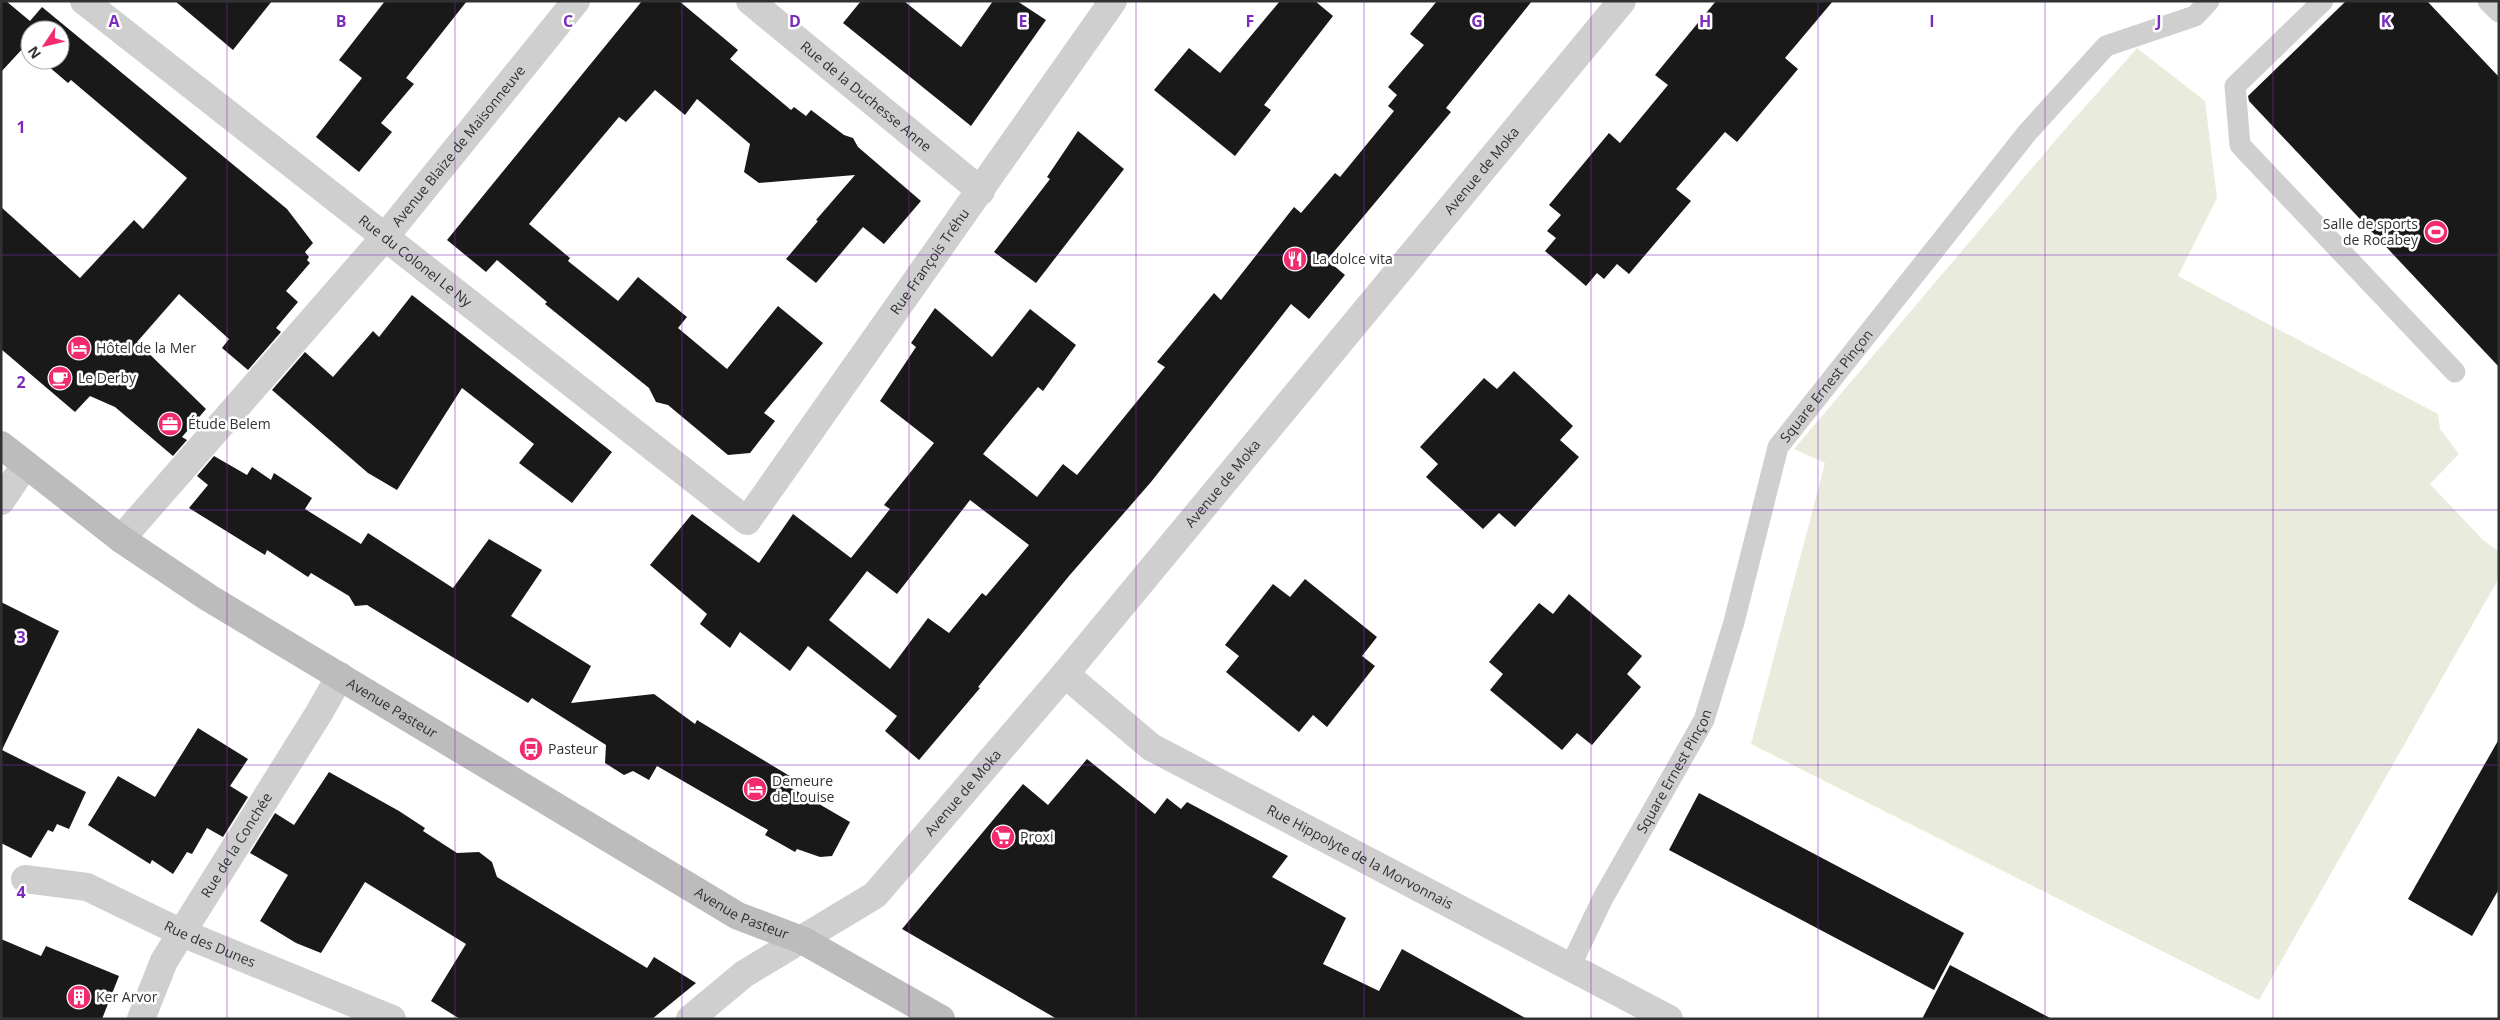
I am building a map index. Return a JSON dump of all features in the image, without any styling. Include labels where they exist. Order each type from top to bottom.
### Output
[{"type":"main road","name":"Avenue Pasteur","points":[[1,445],[121,539],[209,598],[738,916],[802,940],[941,1019]]},
{"type":"street","name":"Rue du Colonel Le Ny","points":[[84,1],[747,521]]},
{"type":"street","name":"Avenue Blaize de Maisonneuve","points":[[121,539],[384,238],[576,1]]},
{"type":"street","name":"Rue de la Duchesse Anne","points":[[750,1],[981,191]]},
{"type":"street","name":"Rue François Tréhu","points":[[747,521],[1113,1]]},
{"type":"street","name":"Avenue de Moka","points":[[690,1019],[744,974],[876,895],[1065,674],[1622,1]]},
{"type":"street","points":[[1,501],[25,465]]},
{"type":"street","name":"Rue Hippolyte de la Morvonnais","points":[[1065,674],[1151,747],[1669,1019]]},
{"type":"street","name":"Rue de la Conchée","points":[[141,1019],[164,961],[340,676]]},
{"type":"street","name":"Rue des Dunes","points":[[25,879],[87,887],[182,933],[392,1019]]},
{"type":"lane","name":"Square Ernest Pinçon","points":[[1570,967],[1603,898],[1704,720],[1734,622],[1778,447],[2027,133],[2106,46],[2195,16],[2209,1]]},
{"type":"lane","points":[[2323,1],[2235,86],[2240,144],[2455,372]]},
{"type":"lane","points":[[2488,1],[2499,12]]},
{"type":"shaded area","points":[[2137,48],[2205,101],[2217,198],[2178,276],[2438,414],[2440,429],[2459,454],[2430,484],[2483,540],[2499,551],[2499,578],[2259,1000],[1751,744],[1825,463],[1794,449],[2060,135]]},
{"type":"building","points":[[1,1],[6,1],[29,20],[20,20],[20,51],[1,72]]},
{"type":"building","points":[[175,1],[272,1],[233,50]]},
{"type":"building","points":[[385,1],[467,1],[406,78],[414,84],[381,123],[392,132],[359,172],[316,137],[362,78],[339,60]]},
{"type":"building","points":[[642,1],[679,1],[738,50],[730,59],[791,110],[794,107],[806,116],[811,110],[844,135],[853,138],[858,147],[921,201],[884,244],[863,227],[816,283],[786,259],[818,221],[816,220],[855,175],[759,183],[744,172],[750,144],[697,99],[685,115],[655,90],[626,122],[619,117],[529,224],[570,258],[568,261],[618,301],[638,277],[687,317],[678,328],[727,369],[778,306],[823,343],[764,413],[775,421],[750,453],[728,455],[668,405],[656,402],[649,388],[545,304],[547,302],[497,260],[486,272],[447,240]]},
{"type":"building","points":[[861,1],[904,1],[961,47],[993,1],[1017,1],[1046,20],[971,126],[843,23]]},
{"type":"building","points":[[1280,1],[1315,1],[1333,16],[1264,105],[1271,110],[1235,156],[1154,90],[1189,48],[1220,73]]},
{"type":"building","points":[[1437,1],[1532,1],[1446,108],[1451,112],[1327,260],[1345,275],[1309,319],[1291,304],[1151,482],[1069,576],[978,687],[980,688],[919,760],[885,731],[897,716],[808,646],[790,671],[740,632],[730,648],[700,624],[707,614],[650,565],[692,514],[759,563],[793,514],[851,558],[890,509],[884,505],[934,443],[880,401],[916,347],[911,343],[935,308],[992,357],[1030,309],[1076,345],[1043,391],[1038,387],[983,454],[1037,497],[1063,464],[1077,475],[1165,367],[1157,362],[1214,293],[1221,300],[1294,207],[1301,213],[1335,173],[1340,177],[1394,111],[1388,106],[1397,95],[1388,87],[1424,45],[1410,34]],"holes":[[[970,500],[1029,545],[986,596],[982,593],[949,633],[928,618],[890,669],[829,620],[867,571],[897,594]]]},
{"type":"building","points":[[1716,1],[1833,1],[1785,58],[1798,69],[1737,142],[1725,132],[1676,189],[1691,201],[1629,274],[1617,264],[1604,279],[1597,273],[1586,286],[1545,251],[1556,238],[1547,231],[1561,215],[1549,205],[1609,133],[1620,143],[1668,85],[1655,75]]},
{"type":"building","name":"Salle de sports de Rocabey","points":[[2346,1],[2427,1],[2499,77],[2499,367],[2249,101],[2248,96]]},
{"type":"building","points":[[42,7],[58,20],[31,20]]},
{"type":"building","points":[[70,30],[287,209],[313,243],[305,252],[309,257],[307,260],[310,263],[286,291],[298,302],[276,328],[281,332],[248,370],[222,348],[229,339],[179,294],[137,342],[206,409],[182,437],[187,440],[173,456],[115,407],[90,396],[75,412],[1,349],[1,207],[80,278],[134,220],[143,229],[187,178],[71,80],[68,83],[53,70],[70,70]]},
{"type":"building","points":[[1078,131],[1124,169],[1036,283],[994,252],[1050,179],[1047,177]]},
{"type":"building","points":[[412,295],[612,452],[572,503],[519,463],[534,444],[462,388],[397,490],[368,473],[272,390],[305,352],[333,377],[373,331],[379,337]]},
{"type":"building","points":[[1514,371],[1573,426],[1560,440],[1579,457],[1515,527],[1499,513],[1483,529],[1426,477],[1438,464],[1420,447],[1484,378],[1497,389]]},
{"type":"building","points":[[214,456],[247,475],[252,467],[271,480],[274,473],[312,498],[305,509],[361,544],[368,533],[453,588],[489,539],[542,570],[511,616],[591,666],[571,703],[654,694],[695,724],[697,720],[793,778],[788,786],[850,822],[832,856],[820,857],[797,849],[795,852],[765,835],[768,830],[657,766],[649,780],[633,771],[624,775],[605,763],[606,745],[532,698],[528,703],[367,605],[355,606],[349,596],[311,573],[308,577],[267,550],[265,555],[189,508],[208,485],[197,476]]},
{"type":"building","points":[[1305,579],[1377,637],[1362,656],[1375,666],[1327,727],[1313,715],[1299,732],[1226,672],[1239,656],[1225,645],[1273,584],[1290,597]]},
{"type":"building","points":[[1569,594],[1642,656],[1627,674],[1641,687],[1592,745],[1577,733],[1562,750],[1490,690],[1503,674],[1489,662],[1539,603],[1553,614]]},
{"type":"building","points":[[1,602],[59,631],[2,750],[86,792],[69,829],[57,824],[53,832],[48,830],[31,858],[1,843]]},
{"type":"building","points":[[198,728],[248,759],[230,786],[248,797],[223,837],[207,828],[192,854],[187,852],[173,874],[152,860],[150,864],[88,825],[118,776],[155,797]]},
{"type":"building","points":[[2499,739],[2499,889],[2472,936],[2408,899]]},
{"type":"building","points":[[1087,759],[1155,814],[1167,798],[1181,809],[1187,802],[1288,856],[1272,877],[1346,918],[1323,964],[1379,991],[1402,949],[1527,1019],[1057,1019],[902,929],[1023,784],[1048,805]]},
{"type":"building","points":[[329,772],[399,811],[425,828],[423,831],[457,853],[479,852],[492,862],[497,877],[647,968],[654,957],[696,983],[652,1019],[460,1019],[431,1001],[466,944],[365,882],[321,953],[296,943],[260,921],[288,875],[250,853],[275,813],[294,825]]},
{"type":"building","points":[[1699,793],[1964,933],[1934,990],[1669,850]]},
{"type":"building","points":[[1,939],[41,956],[46,946],[119,976],[102,1019],[1,1019]]},
{"type":"building","points":[[1950,965],[2052,1019],[1922,1019]]},
{"type":"place","name":"Salle de sports de Rocabey","points":[[2436,232]]},
{"type":"place","name":"La dolce vita","points":[[1295,259]]},
{"type":"place","name":"Hôtel de la Mer","points":[[79,348]]},
{"type":"place","name":"Le Derby","points":[[60,378]]},
{"type":"place","name":"Étude Belem","points":[[170,424]]},
{"type":"place","name":"Pasteur","points":[[531,749]]},
{"type":"place","name":"Demeure de Louise","points":[[755,789]]},
{"type":"place","name":"Proxi","points":[[1003,837]]},
{"type":"place","name":"Ker Arvor","points":[[79,997]]}]
